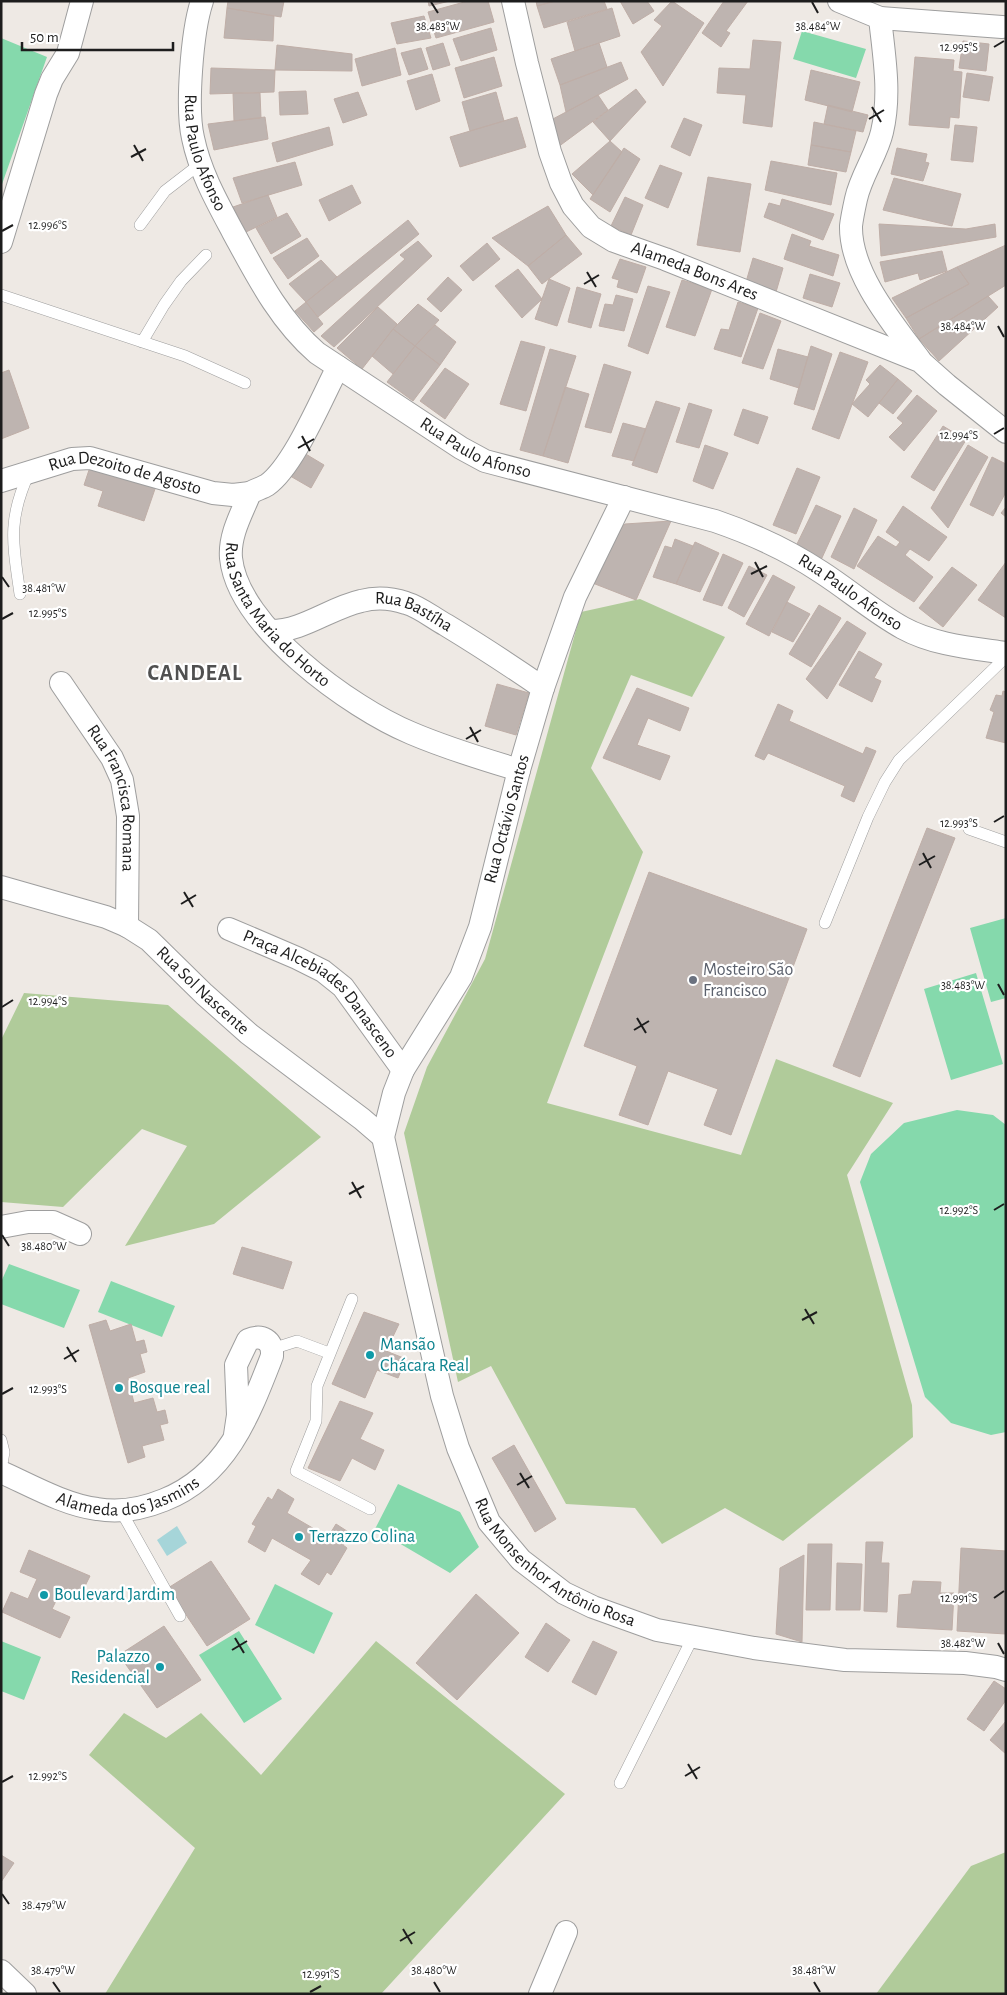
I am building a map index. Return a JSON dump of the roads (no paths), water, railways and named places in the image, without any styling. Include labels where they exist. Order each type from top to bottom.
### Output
[{"type":"street","points":[[1,242],[46,94],[52,78],[68,53],[82,1]]},
{"type":"street","name":"Rua Paulo Afonso","points":[[202,1],[194,40],[191,110],[192,136],[200,164],[212,195],[262,285],[284,319],[306,344],[338,367],[485,461],[572,482],[716,521],[765,540],[822,572],[904,629],[935,640],[1006,653]]},
{"type":"street","name":"Alameda Bons Ares","points":[[513,1],[550,152],[561,183],[573,206],[591,227],[614,241],[665,259],[920,361],[1006,432]]},
{"type":"street","points":[[839,1],[880,18],[1002,27]]},
{"type":"street","points":[[880,18],[886,73],[886,105],[882,134],[856,198],[852,226],[854,247],[873,295],[920,361]]},
{"type":"street","points":[[250,492],[267,485],[281,472],[291,458],[338,367]]},
{"type":"street","name":"Rua Dezoito de Agosto","points":[[1,481],[72,459],[90,458],[213,493],[233,495],[250,492]]},
{"type":"street","name":"Rua Santa Maria do Horto","points":[[250,492],[233,536],[231,558],[238,585],[251,607],[292,653],[316,675],[340,692],[373,714],[409,733],[454,750],[519,770]]},
{"type":"street","name":"Rua Octávio Santos","points":[[383,1137],[394,1093],[403,1070],[461,977],[472,950],[480,926],[519,770],[543,688],[575,597],[624,497]]},
{"type":"street","name":"Rua Bastíha","points":[[271,631],[285,631],[362,600],[390,598],[408,603],[421,610],[490,652],[543,688]]},
{"type":"street","name":"Rua Francisca Romana","points":[[61,683],[112,758],[122,780],[128,816],[128,926]]},
{"type":"street","name":"Rua Sol Nascente","points":[[1,888],[106,916],[128,926],[149,940],[248,1034],[362,1119],[383,1137]]},
{"type":"street","name":"Praça Alcebiades Danasceno","points":[[228,929],[297,958],[322,971],[344,987],[403,1070]]},
{"type":"street","name":"Rua Monsenhor Antônio Rosa","points":[[383,1137],[442,1396],[458,1448],[488,1522],[521,1560],[564,1592],[625,1619],[657,1630],[754,1648],[845,1660],[965,1663],[1006,1670]]},
{"type":"street","points":[[1,1227],[28,1222],[53,1222],[80,1234]]},
{"type":"street","name":"Alameda dos Jasmins","points":[[1,1471],[63,1499],[95,1509],[121,1511],[147,1507],[176,1495],[196,1483],[214,1467],[226,1453],[246,1418],[272,1356],[272,1349],[269,1343],[263,1338],[256,1337],[248,1340],[236,1365],[238,1415],[235,1435]]},
{"type":"street","points":[[236,1384],[258,1391]]},
{"type":"street","points":[[540,1994],[566,1932]]},
{"type":"street","points":[[1,1971],[25,1994]]},
{"type":"lane","points":[[140,225],[165,191],[200,164]]},
{"type":"lane","points":[[142,342],[176,289],[206,255]]},
{"type":"lane","points":[[1,295],[185,356],[245,383]]},
{"type":"lane","points":[[20,594],[12,539],[14,516],[20,492],[30,473]]},
{"type":"lane","points":[[825,923],[868,817],[885,782],[899,760],[1006,657]]},
{"type":"lane","points":[[969,829],[1006,842]]},
{"type":"lane","points":[[352,1299],[317,1386],[316,1421],[296,1471],[370,1509]]},
{"type":"lane","points":[[272,1349],[297,1341],[329,1353]]},
{"type":"lane","points":[[1,1440],[4,1452],[1,1471]]},
{"type":"lane","points":[[121,1511],[180,1616]]},
{"type":"lane","points":[[620,1783],[693,1637]]},
{"type":"water","points":[[177,1526],[187,1543],[167,1556],[157,1540]]},
{"type":"place","name":"Mosteiro São Francisco","points":[[693,980]]},
{"type":"place","name":"Mansão Chácara Real","points":[[370,1355]]},
{"type":"place","name":"Bosque real","points":[[119,1388]]},
{"type":"place","name":"Terrazzo Colina","points":[[299,1537]]},
{"type":"place","name":"Boulevard Jardim","points":[[44,1595]]},
{"type":"place","name":"Palazzo Residencial","points":[[160,1667]]},
{"type":"district","name":"CANDEAL","points":[[195,673]]}]
